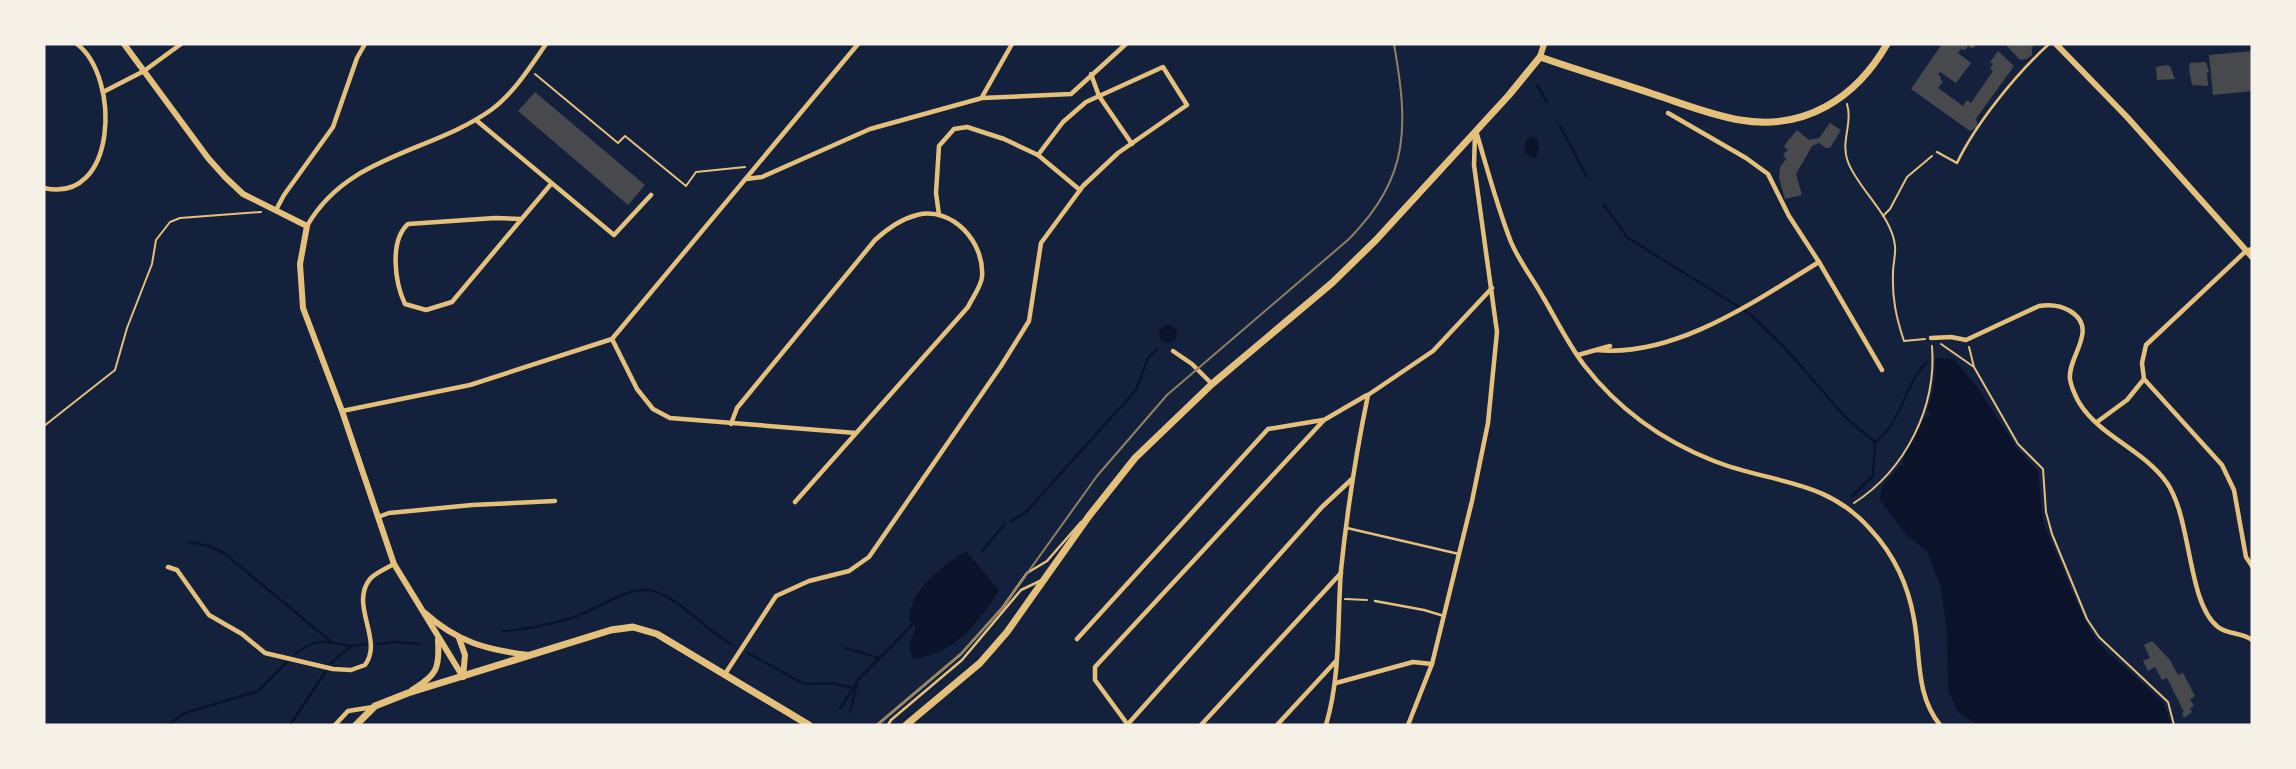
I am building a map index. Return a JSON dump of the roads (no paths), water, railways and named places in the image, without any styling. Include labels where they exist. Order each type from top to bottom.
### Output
[{"type":"main road","points":[[906,725],[980,663],[1007,632],[1089,516],[1135,458],[1171,421],[1332,283],[1376,240],[1516,88],[1540,57],[1743,121],[1777,121],[1828,106],[1844,96],[1863,78],[1887,44]]},
{"type":"main road","points":[[356,725],[374,706],[408,693],[611,629],[633,627],[657,634],[809,725]]},
{"type":"street","points":[[44,188],[71,188],[83,181],[93,169],[106,129],[105,91],[97,69],[77,44]]},
{"type":"street","points":[[124,44],[225,177],[243,194],[307,226]]},
{"type":"street","points":[[105,91],[144,71],[181,44]]},
{"type":"street","points":[[276,210],[333,127],[357,58],[365,44]]},
{"type":"street","points":[[463,677],[394,564],[342,411],[303,308],[300,264],[307,226],[319,205],[343,184],[381,162],[475,120],[493,108],[510,93],[546,44]]},
{"type":"street","points":[[342,411],[470,385],[612,339],[858,44]]},
{"type":"street","points":[[982,98],[1012,44]]},
{"type":"street","points":[[746,179],[762,177],[870,129],[982,98],[1070,94],[1126,44]]},
{"type":"street","points":[[1540,57],[1544,44]]},
{"type":"street","points":[[2056,44],[2127,117],[2249,250],[2252,257]]},
{"type":"street","points":[[725,674],[776,596],[809,581],[849,571],[869,557],[941,455],[1028,321],[1041,243],[1080,190],[1118,153],[1187,105],[1163,67],[1086,102],[1063,122],[1038,155]]},
{"type":"street","points":[[1091,74],[1099,96],[1132,144]]},
{"type":"street","points":[[1668,113],[1746,158],[1768,174],[1789,216],[1819,261],[1882,369]]},
{"type":"street","points":[[475,120],[614,235],[651,195]]},
{"type":"street","points":[[939,215],[936,193],[939,146],[954,129],[967,127],[1004,139],[1038,155],[1080,190]]},
{"type":"street","points":[[1408,725],[1432,664],[1488,423],[1497,332],[1474,165],[1475,130]]},
{"type":"street","points":[[1475,130],[1512,244],[1584,364],[1625,410],[1665,438],[1716,462],[1819,491],[1848,507],[1871,529],[1901,571],[1909,592],[1915,621],[1921,683],[1926,700],[1940,725]]},
{"type":"street","points":[[520,219],[495,218],[408,224],[400,231],[396,247],[398,291],[405,304],[426,310],[452,302],[551,184]]},
{"type":"street","points":[[731,424],[737,408],[875,240],[893,225],[918,214],[939,215],[959,225],[976,242],[981,258],[982,279],[968,307],[795,502]]},
{"type":"street","points":[[2249,250],[2146,345],[2142,363],[2144,379],[2222,466],[2234,490],[2246,558],[2252,566]]},
{"type":"street","points":[[1596,350],[1634,350],[1667,341],[1736,312],[1819,261]]},
{"type":"street","points":[[1353,479],[1322,507],[1128,725],[1095,680],[1095,667],[1324,420],[1368,395],[1433,351],[1492,288]]},
{"type":"street","points":[[1931,338],[1951,337],[1966,340],[2039,306],[2060,306],[2072,312],[2082,325],[2083,335],[2069,377],[2079,403],[2097,422],[2150,464],[2167,483],[2179,505],[2197,588],[2209,616],[2219,628],[2245,635],[2252,640]]},
{"type":"street","points":[[612,339],[637,389],[653,410],[670,418],[856,433]]},
{"type":"street","points":[[1578,355],[1610,346]]},
{"type":"street","points":[[1173,351],[1213,384]]},
{"type":"street","points":[[2097,422],[2127,400],[2144,379]]},
{"type":"street","points":[[1326,725],[1336,683],[1341,572],[1353,479],[1368,395]]},
{"type":"street","points":[[1077,639],[1269,429],[1324,420]]},
{"type":"street","points":[[377,517],[389,513],[458,506],[555,501]]},
{"type":"street","points":[[169,567],[177,570],[209,615],[242,634],[265,653],[333,669],[351,670],[365,665],[370,655],[362,598],[370,578],[394,564]]},
{"type":"street","points":[[1201,725],[1341,572]]},
{"type":"street","points":[[420,608],[441,627],[459,638],[493,651],[531,656]]},
{"type":"street","points":[[408,693],[433,676],[439,658],[438,638]]},
{"type":"street","points":[[459,638],[465,655],[463,677]]},
{"type":"street","points":[[1277,725],[1336,661]]},
{"type":"street","points":[[1336,683],[1413,662],[1432,664]]},
{"type":"street","points":[[335,725],[348,711],[374,706]]},
{"type":"lane","points":[[1937,152],[1957,163],[1968,140],[2032,59],[2049,44]]},
{"type":"lane","points":[[877,725],[961,654],[1003,607],[1027,573],[1047,561],[1074,527],[1089,516]]},
{"type":"lane","points":[[1347,528],[1459,554]]},
{"type":"lane","points":[[888,725],[962,660],[1021,590],[1044,579]]},
{"type":"lane","points":[[1375,601],[1413,607],[1444,616]]},
{"type":"water","points":[[1533,136],[1537,139],[1539,148],[1533,158],[1524,152],[1526,140]]},
{"type":"water","points":[[1164,325],[1172,325],[1177,334],[1175,341],[1164,343],[1159,338],[1159,330]]},
{"type":"water","points":[[1936,358],[1954,359],[1980,391],[2016,447],[2038,471],[2043,522],[2084,619],[2098,643],[2163,702],[2171,725],[1978,725],[1959,713],[1948,691],[1947,633],[1941,588],[1927,551],[1907,536],[1879,499],[1883,485],[1900,466],[1905,466],[1902,461],[1926,415],[1931,414],[1927,410],[1933,392]]},
{"type":"water","points":[[966,551],[999,590],[974,625],[953,644],[928,656],[913,659],[909,646],[916,627],[909,620],[915,598],[938,571]]},
{"type":"waterway","points":[[1537,85],[1547,102]]},
{"type":"waterway","points":[[1560,126],[1587,177]]},
{"type":"waterway","points":[[1604,205],[1628,238],[1750,314],[1786,349],[1846,418],[1875,442],[1891,425],[1913,381],[1927,362]]},
{"type":"waterway","points":[[1011,521],[1026,512],[1136,390],[1148,358],[1156,350]]},
{"type":"waterway","points":[[1852,496],[1873,476],[1875,442]]},
{"type":"waterway","points":[[982,551],[1004,525]]},
{"type":"waterway","points":[[189,542],[209,546],[224,553],[329,640]]},
{"type":"waterway","points":[[503,631],[572,618],[634,591],[644,590],[664,595],[674,601],[734,646]]},
{"type":"waterway","points":[[850,712],[858,680],[916,621]]},
{"type":"waterway","points":[[295,654],[316,643],[351,646]]},
{"type":"waterway","points":[[331,663],[351,646],[368,644]]},
{"type":"waterway","points":[[377,644],[419,644]]},
{"type":"waterway","points":[[845,648],[879,658]]},
{"type":"waterway","points":[[748,653],[804,684],[831,683],[853,688]]},
{"type":"waterway","points":[[168,725],[185,713],[258,691],[287,662]]},
{"type":"waterway","points":[[290,725],[326,671]]},
{"type":"waterway","points":[[840,709],[857,682]]},
{"type":"tram line","points":[[877,725],[961,654],[1003,607],[1097,476],[1167,395],[1349,239],[1369,216],[1384,193],[1400,148],[1402,100],[1394,44]]}]
